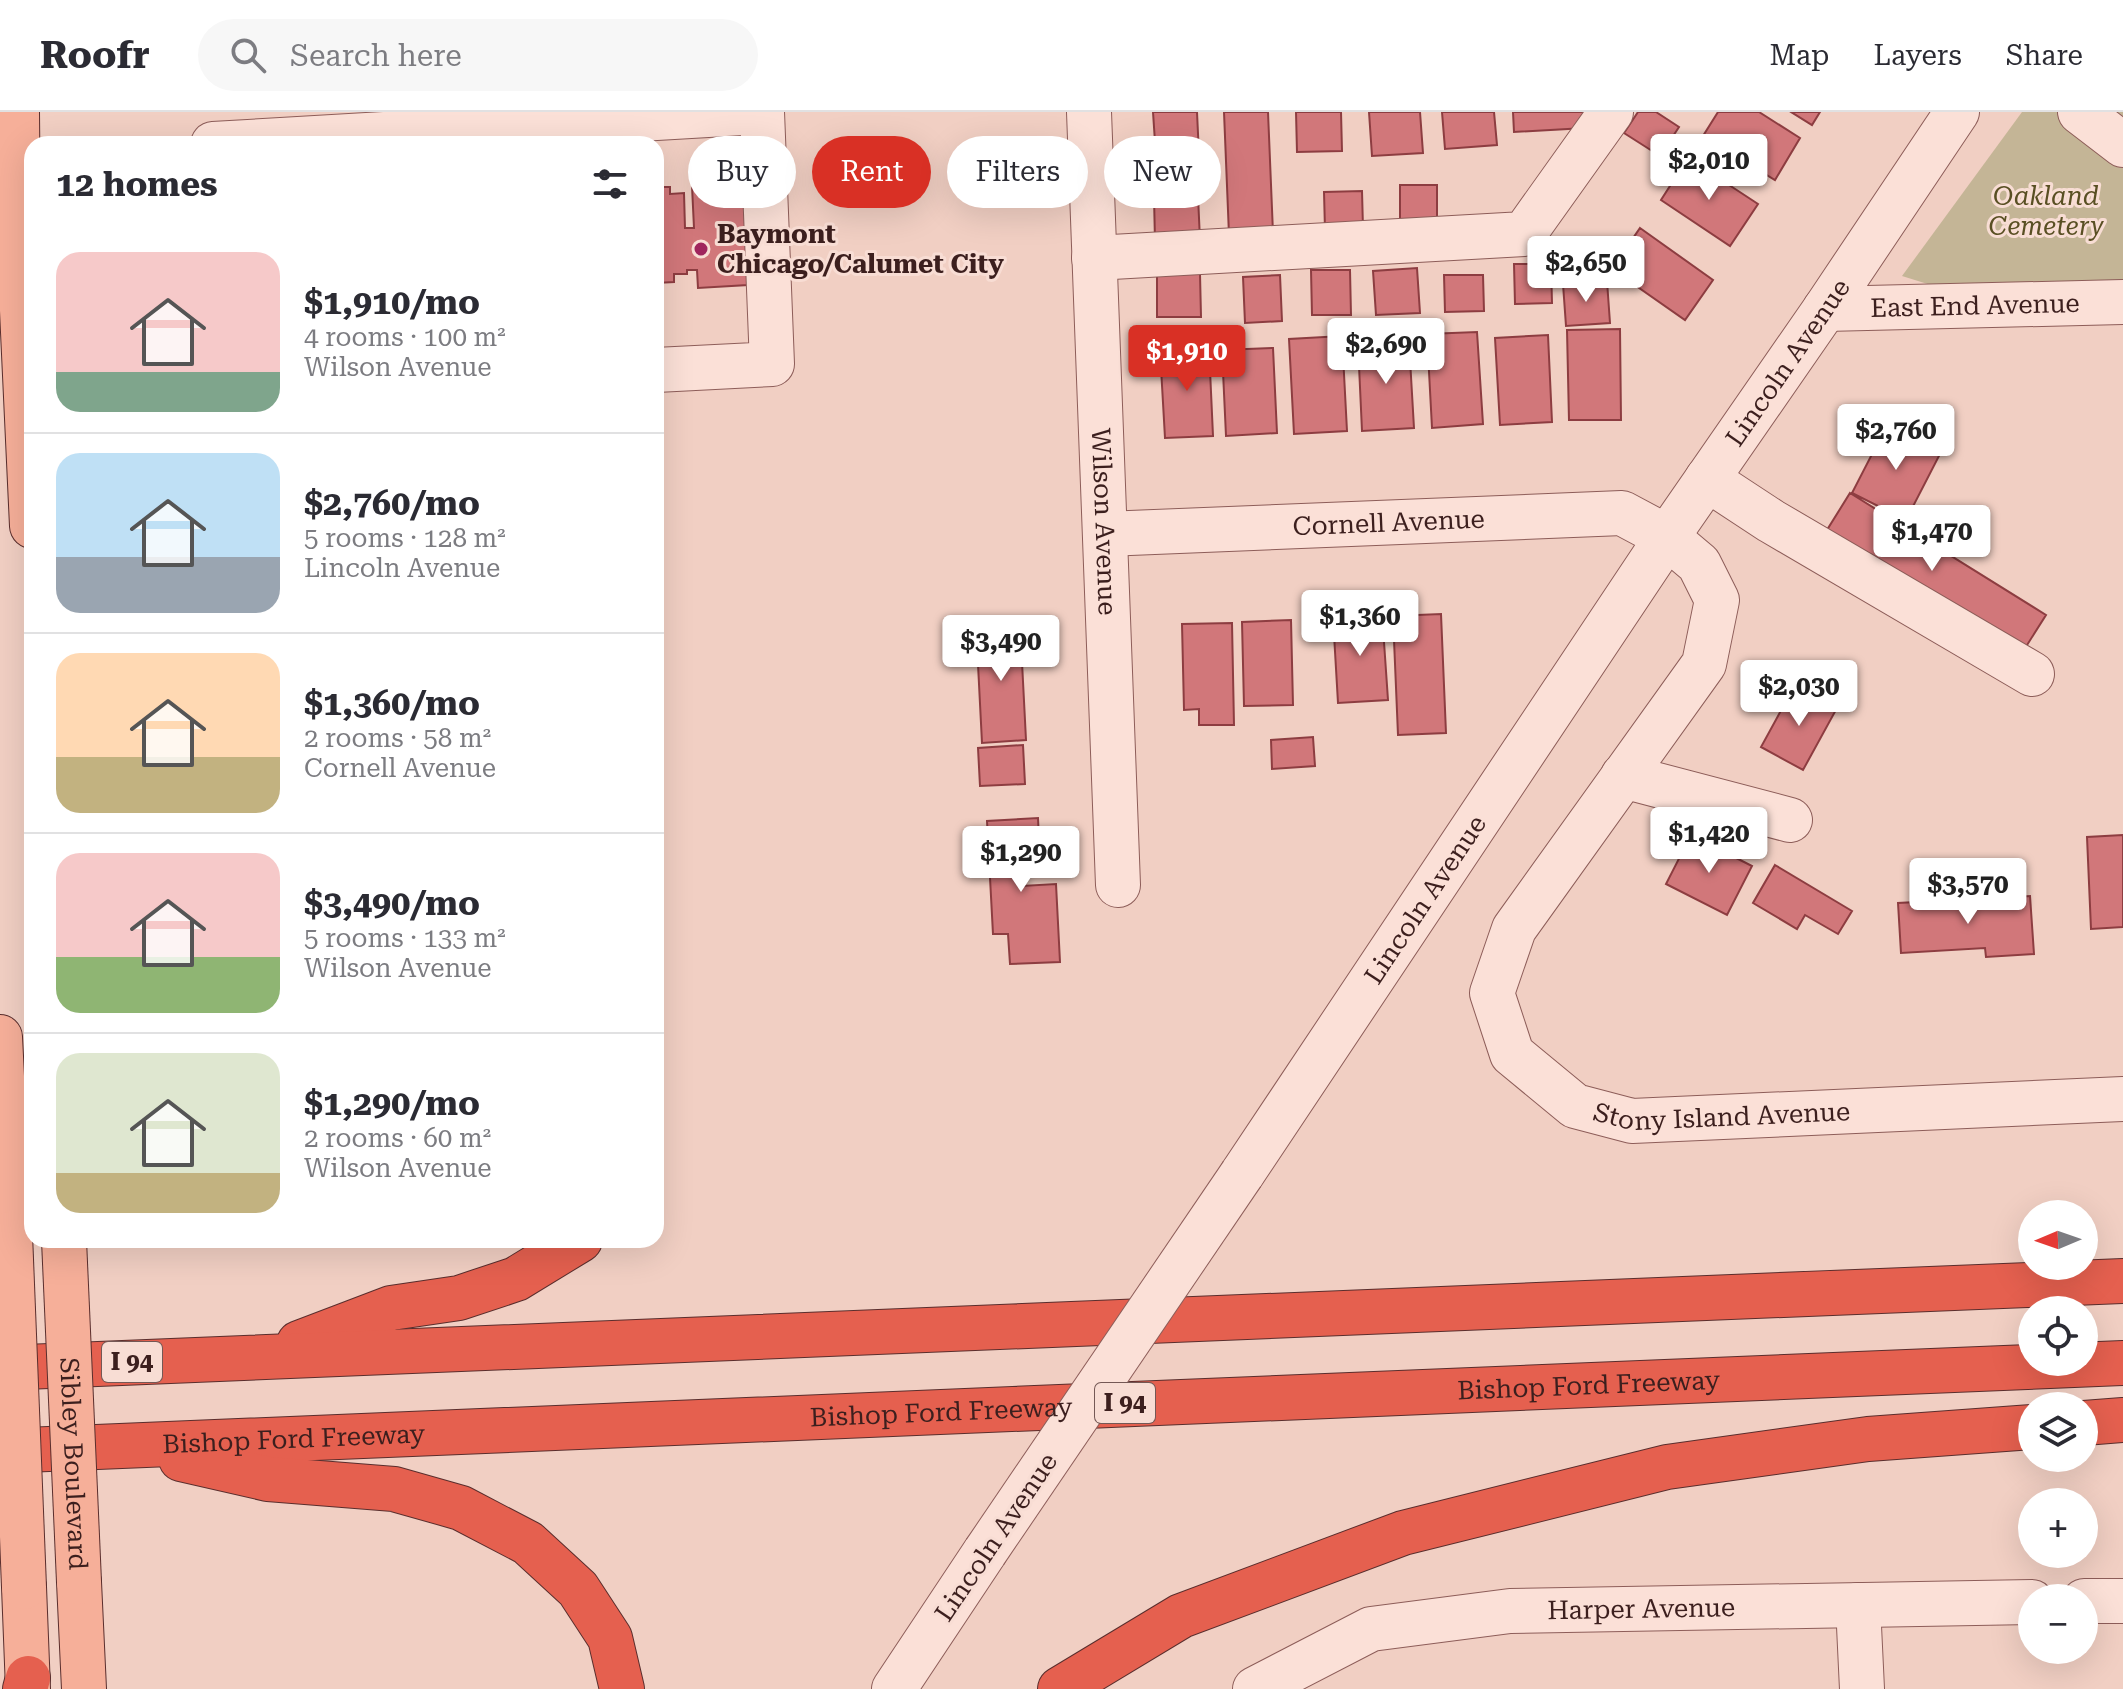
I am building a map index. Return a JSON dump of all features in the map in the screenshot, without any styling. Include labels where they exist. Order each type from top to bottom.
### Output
[{"type":"highway","points":[[263,1356],[391,1308],[459,1298],[516,1279],[567,1248]]},
{"type":"highway","name":"I 94","points":[[0,1368],[2123,1281]]},
{"type":"highway","name":"Bishop Ford Freeway","points":[[0,1451],[907,1411],[2123,1363]]},
{"type":"highway","points":[[2098,1422],[2123,1420]]},
{"type":"highway","points":[[1060,1689],[1181,1616],[1403,1533],[1667,1467],[1868,1439],[2018,1428]]},
{"type":"highway","points":[[128,1447],[268,1479],[394,1489],[461,1508],[528,1543],[578,1589],[610,1638],[622,1689]]},
{"type":"main road","points":[[17,112],[24,353]]},
{"type":"main road","points":[[0,1037],[27,1685]]},
{"type":"main road","name":"Sibley Boulevard","points":[[64,1248],[84,1689]]},
{"type":"street","points":[[236,136],[760,112],[772,364],[664,370]]},
{"type":"street","name":"Wilson Avenue","points":[[1089,112],[1118,885]]},
{"type":"street","points":[[1094,258],[1524,234],[1611,112]]},
{"type":"street","name":"Lincoln Avenue","points":[[894,1689],[1667,537],[1957,112]]},
{"type":"street","points":[[2080,112],[2123,145]]},
{"type":"street","name":"East End Avenue","points":[[1825,309],[2123,302]]},
{"type":"street","points":[[1707,479],[1771,521],[2032,674]]},
{"type":"street","name":"Cornell Avenue","points":[[1105,534],[1622,513],[1667,537]]},
{"type":"street","name":"Stony Island Avenue","points":[[1667,537],[1699,564],[1717,600],[1704,664],[1514,929],[1492,993],[1512,1054],[1575,1106],[1632,1121],[2123,1099]]},
{"type":"street","points":[[1623,776],[1790,820]]},
{"type":"street","points":[[2098,1601],[2123,1601]]},
{"type":"street","name":"Harper Avenue","points":[[1259,1686],[1371,1629],[1495,1613],[2018,1602]]},
{"type":"street","points":[[1858,1605],[1862,1689]]},
{"type":"green space","name":"Oakland Cemetery","points":[[2022,112],[2123,112],[2123,288],[1950,291],[1902,276]]},
{"type":"building","points":[[1153,112],[1197,112],[1198,136],[1155,136]]},
{"type":"building","points":[[1224,112],[1268,112],[1273,233],[1229,235]]},
{"type":"building","points":[[1296,112],[1341,112],[1342,151],[1297,152]]},
{"type":"building","points":[[1369,112],[1420,112],[1423,153],[1372,156]]},
{"type":"building","points":[[1442,112],[1494,112],[1497,145],[1445,149]]},
{"type":"building","points":[[1513,112],[1584,112],[1585,128],[1514,132]]},
{"type":"building","points":[[1638,112],[1656,112],[1679,127],[1660,156],[1624,133]]},
{"type":"building","points":[[1718,112],[1759,112],[1800,138],[1775,180],[1703,136]]},
{"type":"building","points":[[1791,112],[1820,112],[1812,125]]},
{"type":"building","points":[[1688,158],[1758,204],[1730,246],[1661,200]]},
{"type":"building","points":[[1400,185],[1437,185],[1437,223],[1400,223]]},
{"type":"building","name":"Baymont Chicago/Calumet City","points":[[664,187],[670,187],[670,194],[684,193],[685,228],[694,228],[693,208],[745,208],[748,285],[698,288],[697,270],[674,274],[674,282],[664,283]]},
{"type":"building","points":[[1362,191],[1363,228],[1325,230],[1324,192]]},
{"type":"building","points":[[1154,208],[1199,208],[1200,240],[1155,241]]},
{"type":"building","points":[[1640,228],[1713,280],[1685,320],[1612,269]]},
{"type":"building","points":[[1514,264],[1551,264],[1552,303],[1515,304]]},
{"type":"building","points":[[1417,268],[1420,313],[1376,315],[1373,271]]},
{"type":"building","points":[[1311,270],[1350,270],[1351,315],[1312,315]]},
{"type":"building","points":[[1157,274],[1200,274],[1201,317],[1157,317]]},
{"type":"building","points":[[1280,275],[1282,321],[1245,323],[1243,277]]},
{"type":"building","points":[[1444,275],[1483,275],[1484,311],[1445,312]]},
{"type":"building","points":[[1607,281],[1610,323],[1566,326],[1563,284]]},
{"type":"building","points":[[1620,329],[1621,420],[1569,420],[1567,330]]},
{"type":"building","points":[[1477,332],[1483,424],[1432,428],[1427,334]]},
{"type":"building","points":[[1548,335],[1552,422],[1500,425],[1495,338]]},
{"type":"building","points":[[1342,336],[1347,431],[1294,434],[1289,339]]},
{"type":"building","points":[[1409,342],[1414,428],[1362,431],[1358,344]]},
{"type":"building","points":[[1209,348],[1213,436],[1165,438],[1160,350]]},
{"type":"building","points":[[1273,348],[1277,433],[1226,436],[1222,350]]},
{"type":"building","points":[[1887,425],[1941,452],[1906,520],[1852,493]]},
{"type":"building","points":[[1850,493],[2046,615],[2022,653],[1822,538]]},
{"type":"building","points":[[1382,613],[1388,700],[1338,703],[1333,617]]},
{"type":"building","points":[[1441,614],[1446,733],[1398,735],[1393,616]]},
{"type":"building","points":[[1291,620],[1293,705],[1244,706],[1242,622]]},
{"type":"building","points":[[1020,623],[1026,740],[982,743],[976,625]]},
{"type":"building","points":[[1232,623],[1234,725],[1199,725],[1199,709],[1184,710],[1182,624]]},
{"type":"building","points":[[1795,685],[1837,708],[1803,770],[1761,747]]},
{"type":"building","points":[[1313,737],[1315,766],[1272,769],[1271,740]]},
{"type":"building","points":[[1023,745],[1025,784],[980,786],[978,748]]},
{"type":"building","points":[[1038,818],[1040,861],[1021,862],[1022,886],[1056,884],[1060,962],[1010,964],[1008,934],[993,934],[987,821]]},
{"type":"building","points":[[1691,835],[1752,866],[1727,915],[1666,884]]},
{"type":"building","points":[[2123,835],[2123,927],[2091,929],[2087,837]]},
{"type":"building","points":[[1775,865],[1852,911],[1838,934],[1805,915],[1797,929],[1753,903]]},
{"type":"building","points":[[2030,896],[2034,954],[1986,957],[1985,948],[1901,953],[1898,903]]},
{"type":"place","name":"Baymont Chicago/Calumet City","points":[[701,249]]}]
